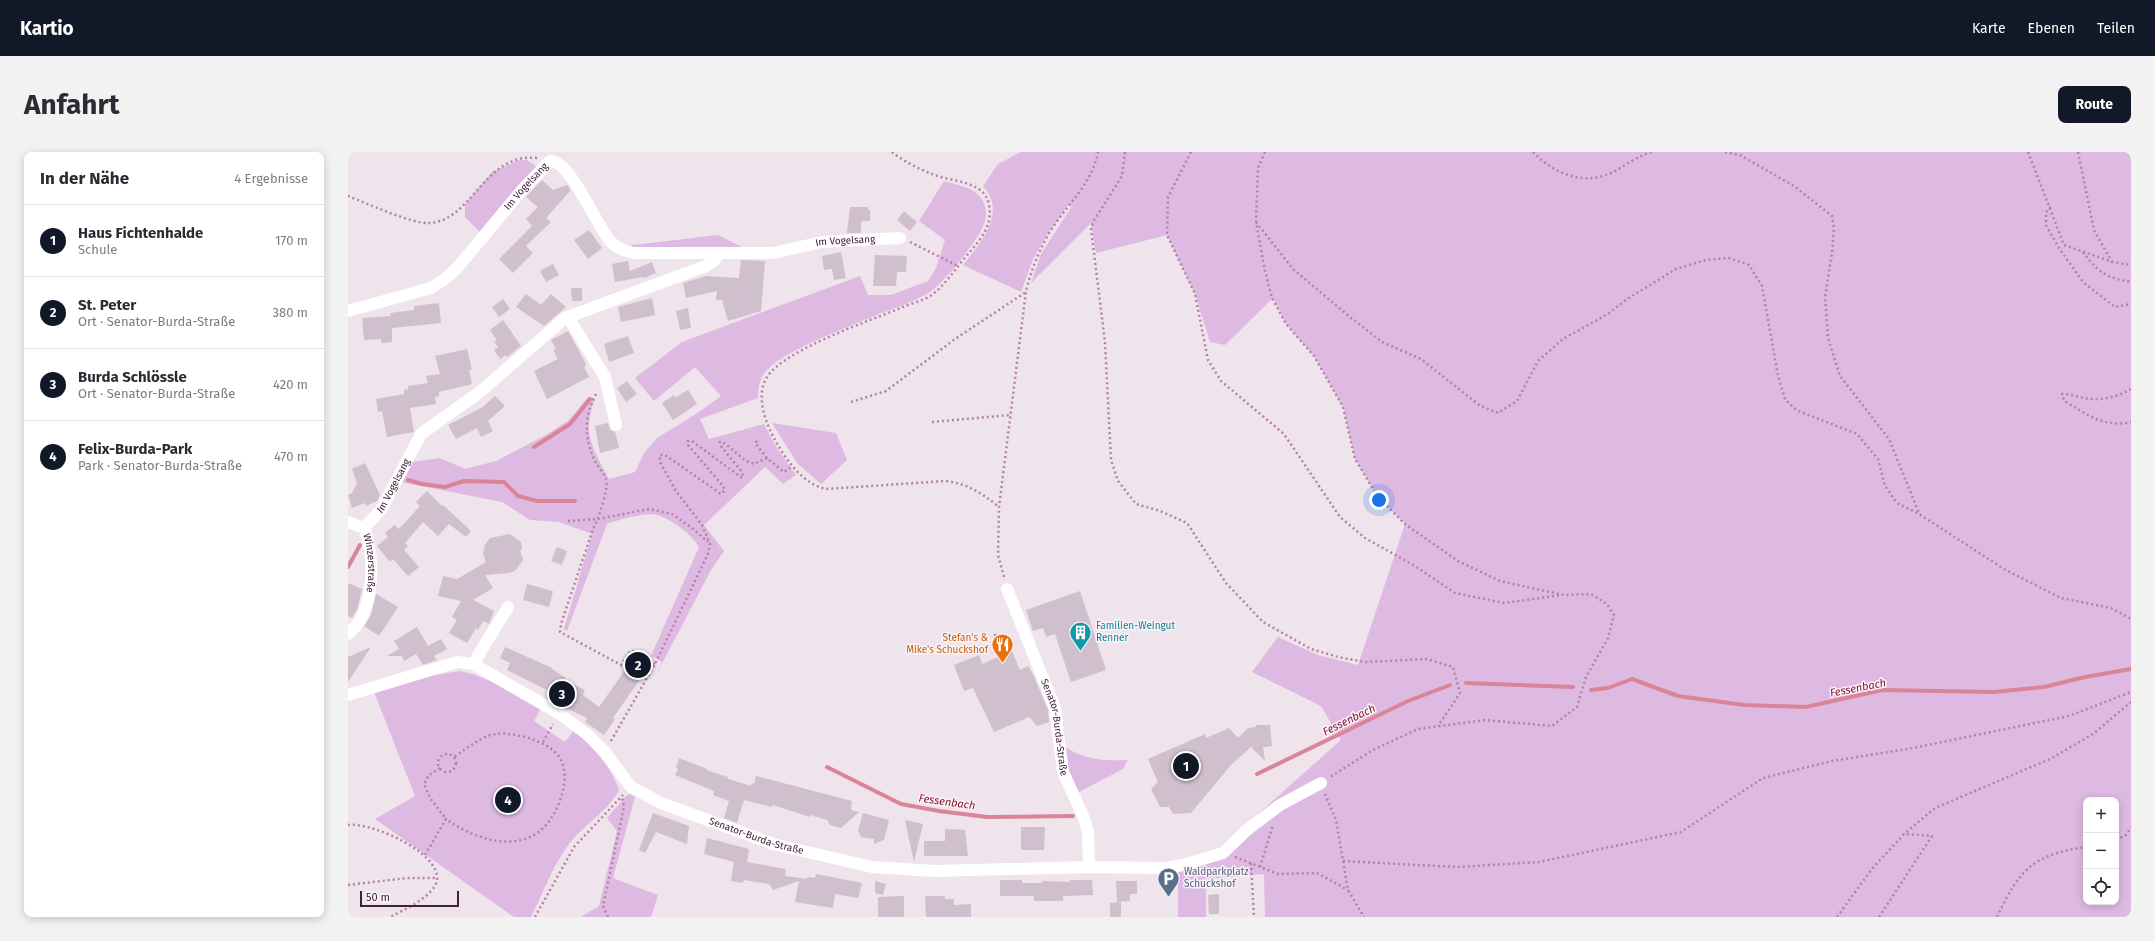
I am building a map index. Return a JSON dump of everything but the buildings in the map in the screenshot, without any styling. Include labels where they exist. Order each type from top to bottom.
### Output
[{"type":"street","name":"Im Vogelsang","points":[[348,311],[430,288],[445,279],[458,267],[522,190],[550,162],[557,162],[570,176],[611,242],[622,250],[633,253],[773,253],[822,242],[900,238]]},
{"type":"street","name":"Im Vogelsang","points":[[364,528],[381,510],[421,434],[480,392],[568,317],[706,266],[714,261],[719,254]]},
{"type":"street","points":[[568,317],[605,377],[616,425]]},
{"type":"street","name":"Winzerstraße","points":[[348,522],[364,528],[370,542],[372,566],[368,600],[357,627],[348,634]]},
{"type":"street","name":"Senator-Burda-Straße","points":[[1006,590],[1055,708],[1063,772],[1084,818],[1088,832],[1089,867]]},
{"type":"street","points":[[473,664],[508,607]]},
{"type":"street","name":"Senator-Burda-Straße","points":[[348,694],[457,662],[473,664],[560,714],[588,736],[605,752],[631,787],[661,803],[773,844],[872,867],[935,871],[1089,867],[1165,868],[1182,865],[1223,853],[1247,830],[1280,805],[1321,783]]},
{"type":"path","points":[[892,152],[933,174],[970,184],[986,195],[989,205],[990,218],[983,236],[933,295],[809,346],[785,361],[767,378],[762,396],[768,426],[778,445],[798,472],[812,483],[826,489],[945,481],[959,482],[985,496],[999,507]]},
{"type":"path","points":[[1006,590],[998,555],[999,507],[1026,291],[1032,266],[1049,234],[1082,190],[1095,167],[1098,152]]},
{"type":"path","points":[[1124,152],[1122,176],[1092,222],[1105,342],[1111,460],[1118,481],[1136,504],[1160,511],[1187,523],[1226,583],[1263,622],[1311,649],[1338,657],[1365,662],[1427,659],[1453,667],[1460,693],[1438,726]]},
{"type":"path","points":[[1191,152],[1168,197],[1167,235],[1195,294],[1208,360],[1221,381],[1284,434],[1340,517],[1365,538],[1415,566],[1455,593],[1504,603],[1564,595],[1591,594],[1607,604],[1614,616],[1608,638],[1586,677],[1577,707],[1552,726],[1485,720],[1418,729],[1373,750],[1321,783],[1336,820],[1348,890],[1364,917]]},
{"type":"path","points":[[1265,152],[1258,168],[1256,222],[1265,272],[1272,298],[1286,324],[1314,356],[1343,407],[1355,459],[1378,497],[1405,524],[1458,561],[1500,581],[1564,595]]},
{"type":"path","points":[[1533,152],[1545,165],[1579,179],[1609,174],[1653,152]]},
{"type":"path","points":[[1725,152],[1740,155],[1794,186],[1832,216],[1834,228],[1832,253],[1825,297],[1828,338],[1840,376],[1889,439],[1919,514]]},
{"type":"path","points":[[2028,152],[2051,207],[2064,245],[2113,262],[2131,265]]},
{"type":"path","points":[[2078,152],[2094,230],[2113,262]]},
{"type":"path","points":[[348,196],[401,216],[427,223],[437,222],[446,219],[462,204],[491,170],[503,162],[521,156],[528,156],[539,158],[547,164]]},
{"type":"path","points":[[2051,207],[2046,212],[2046,225],[2059,248],[2083,282],[2115,307],[2131,304]]},
{"type":"path","points":[[1256,222],[1293,269],[1350,317],[1382,342],[1421,359],[1479,405],[1498,413],[1517,401],[1538,361],[1563,339],[1608,314],[1627,299],[1676,270],[1706,260],[1729,258],[1749,265],[1762,286],[1778,376],[1785,399],[1796,410],[1857,434],[1878,459],[1886,486],[1897,502],[1919,514],[2004,569],[2061,598],[2111,608],[2131,619]]},
{"type":"path","points":[[900,238],[920,245],[958,266]]},
{"type":"path","points":[[2082,252],[2096,270],[2118,280],[2131,282]]},
{"type":"path","points":[[851,402],[886,391],[955,339],[1026,291]]},
{"type":"path","points":[[605,377],[593,399],[586,418],[586,433],[591,452],[606,479],[598,519],[561,624],[560,632],[621,665],[631,650],[655,664]]},
{"type":"path","points":[[2131,389],[2107,398],[2091,399],[2070,394],[2062,394],[2064,401],[2098,421],[2117,425],[2131,422]]},
{"type":"path","points":[[932,422],[1010,415]]},
{"type":"path","points":[[605,752],[655,664],[708,554],[710,544],[702,525],[676,491],[660,462],[660,454],[665,455],[721,494],[725,490],[723,486],[688,445],[688,441],[692,441],[742,478],[742,472],[720,445],[720,442],[723,442],[746,461],[754,464],[767,458]]},
{"type":"path","points":[[757,441],[755,443],[767,458],[784,472],[793,466]]},
{"type":"path","points":[[568,521],[598,519],[649,509],[672,514],[710,544]]},
{"type":"path","points":[[994,634],[1001,656]]},
{"type":"path","points":[[1343,861],[1458,867],[1538,862],[1681,832],[1763,778],[1832,761],[1913,748],[2069,716],[2131,692]]},
{"type":"path","points":[[1837,917],[1871,870],[1904,834],[1935,808],[2050,759],[2093,734],[2131,702]]},
{"type":"path","points":[[542,742],[560,714]]},
{"type":"path","points":[[440,768],[429,775],[424,784],[430,798],[446,819],[472,835],[494,840],[517,840],[537,833],[552,818],[560,799],[565,778],[561,759],[542,742],[508,733],[490,733],[454,757]]},
{"type":"path","points":[[448,753],[454,757],[456,764],[453,769],[445,772],[440,768],[438,759],[442,754],[448,753]]},
{"type":"path","points":[[535,917],[574,847],[631,787]]},
{"type":"path","points":[[608,917],[603,906],[624,807],[622,796]]},
{"type":"path","points":[[1260,867],[1280,805]]},
{"type":"path","points":[[425,855],[446,819]]},
{"type":"path","points":[[348,825],[368,826],[425,855],[435,867],[437,878],[430,891],[410,907],[390,917]]},
{"type":"path","points":[[2119,838],[2126,835],[2131,827]]},
{"type":"path","points":[[1880,917],[1932,836],[1904,834]]},
{"type":"path","points":[[1997,917],[2020,874],[2044,857],[2083,848]]},
{"type":"path","points":[[1223,853],[1278,874],[1317,873],[1348,890]]},
{"type":"path","points":[[1250,863],[1254,917]]},
{"type":"path","points":[[348,885],[407,878],[437,878]]},
{"type":"shaded area","points":[[1021,152],[2131,152],[2131,917],[1265,917],[1264,874],[1206,879],[1206,917],[1178,917],[1178,870],[1223,857],[1258,814],[1341,740],[1321,706],[1252,672],[1278,637],[1318,655],[1358,665],[1405,524],[1378,497],[1355,459],[1343,407],[1314,356],[1286,324],[1273,298],[1225,345],[1210,342],[1195,294],[1167,235],[1096,253],[1091,223],[1031,283],[1041,254],[1072,206],[1069,204],[1049,232],[1033,259],[1021,292],[963,265],[983,238],[992,217],[993,206],[990,196],[983,186],[998,164]]},
{"type":"shaded area","points":[[519,160],[527,160],[537,167],[482,234],[465,217],[465,204],[492,172]]},
{"type":"shaded area","points":[[944,181],[964,187],[978,194],[984,203],[986,215],[982,228],[970,248],[944,280],[924,296],[840,330],[792,352],[776,362],[763,375],[759,386],[758,398],[700,419],[709,439],[764,424],[775,445],[796,475],[783,484],[765,467],[704,525],[724,551],[711,570],[655,677],[662,662],[651,656],[699,547],[691,537],[676,524],[653,514],[618,520],[607,524],[567,631],[564,629],[592,534],[559,522],[530,520],[502,502],[401,482],[411,462],[440,458],[465,469],[496,461],[546,435],[569,420],[588,397],[595,399],[589,422],[591,440],[598,459],[609,479],[635,472],[644,453],[657,438],[696,414],[721,396],[695,367],[654,401],[635,378],[682,342],[860,276],[868,295],[891,295],[928,281],[936,268],[945,240],[919,221]]},
{"type":"shaded area","points":[[718,235],[744,248],[639,249],[625,246]]},
{"type":"shaded area","points":[[772,423],[836,433],[847,460],[821,484],[797,463]]},
{"type":"shaded area","points":[[460,671],[492,681],[541,708],[534,721],[565,742],[574,730],[594,750],[606,765],[616,781],[619,790],[609,805],[575,837],[563,852],[531,917],[514,917],[375,819],[415,796],[374,692],[434,675]]},
{"type":"shaded area","points":[[1064,746],[1072,751],[1094,759],[1128,760],[1123,769],[1077,793],[1069,772]]},
{"type":"shaded area","points":[[630,794],[635,797],[613,878],[658,895],[651,917],[581,917],[599,906],[617,831],[607,818],[626,796]]},
{"type":"waterway","points":[[534,447],[570,424],[590,399]]},
{"type":"waterway","name":"Fessenbach","points":[[408,480],[422,484],[445,487],[464,481],[504,482],[518,496],[537,501],[575,501]]},
{"type":"waterway","name":"Fessenbach","points":[[348,567],[360,545]]},
{"type":"waterway","name":"Fessenbach","points":[[1591,690],[1608,688],[1632,679],[1678,696],[1744,705],[1806,707],[1882,690],[1994,692],[2044,687],[2085,677],[2131,669]]},
{"type":"waterway","name":"Fessenbach","points":[[1466,683],[1573,687]]},
{"type":"waterway","name":"Fessenbach","points":[[1257,774],[1408,701],[1450,685]]},
{"type":"waterway","name":"Fessenbach","points":[[827,767],[901,804],[939,811],[987,817],[1073,816]]},
{"type":"place","name":"Familien-Weingut Renner","points":[[1080,652]]},
{"type":"place","name":"Stefan's & Mike's Schuckshof","points":[[1003,664]]},
{"type":"place","name":"St. Peter","points":[[638,665]]},
{"type":"place","name":"Burda Schlössle","points":[[562,694]]},
{"type":"place","name":"Haus Fichtenhalde","points":[[1186,766]]},
{"type":"place","name":"Felix-Burda-Park","points":[[508,800]]},
{"type":"place","name":"Waldparkplatz Schuckshof","points":[[1168,898]]}]
